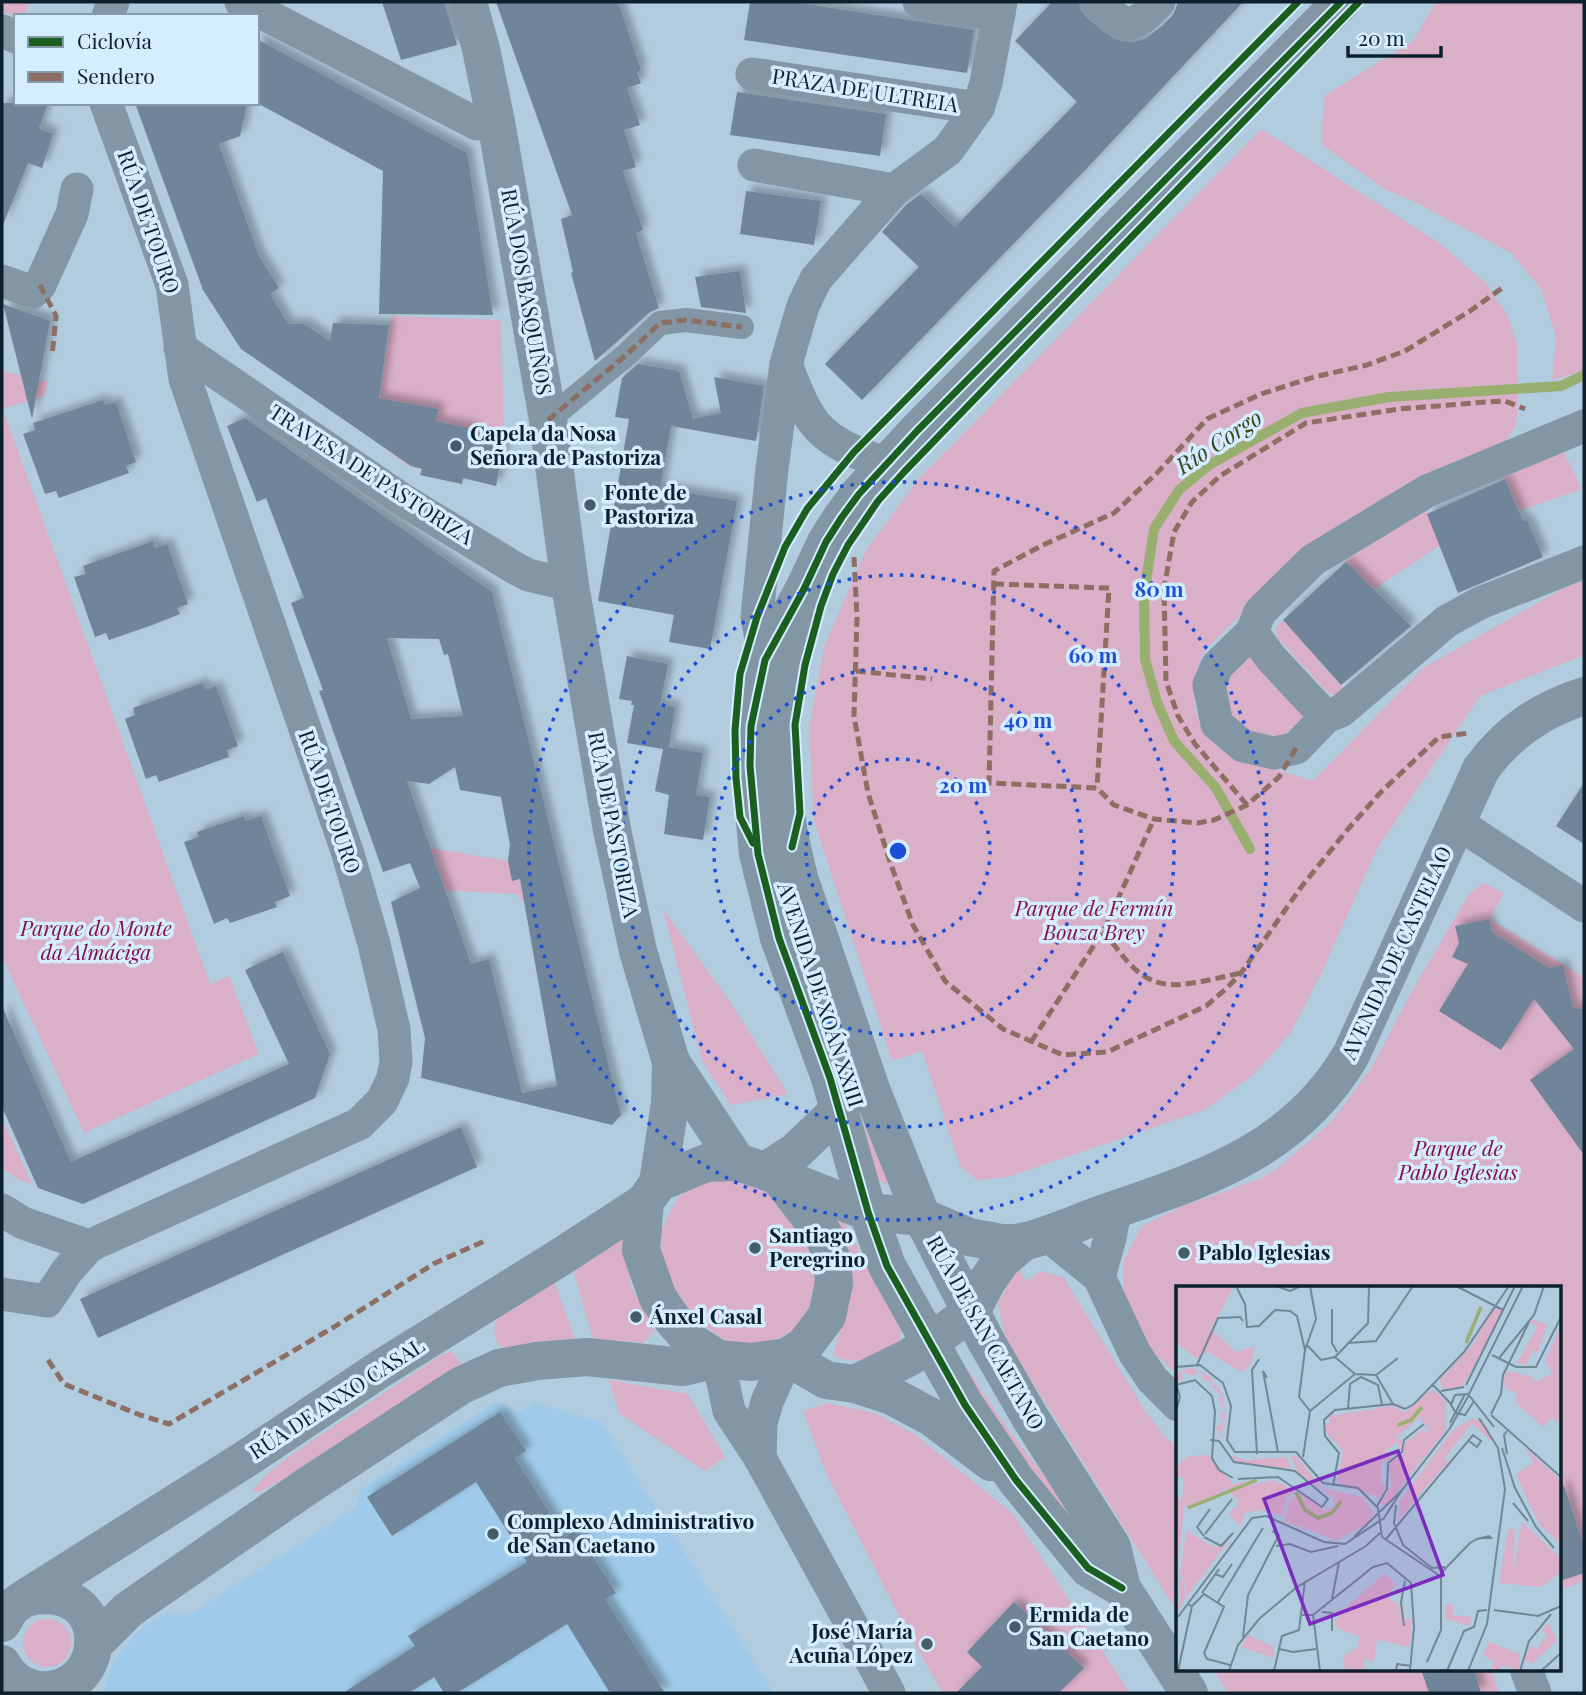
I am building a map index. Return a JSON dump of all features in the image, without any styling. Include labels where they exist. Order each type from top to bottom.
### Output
[{"type":"street","points":[[241,2],[477,124],[496,122]]},
{"type":"street","name":"RÚA DOS BASQUIÑOS","points":[[468,2],[481,48],[496,122],[548,420],[570,585]]},
{"type":"street","name":"PRAZA DE ULTREIA","points":[[765,660],[757,617],[772,469],[786,364],[803,306],[816,279],[894,190],[948,150],[978,108],[986,83],[1000,8],[919,2]]},
{"type":"street","points":[[1098,2],[1119,21],[1132,23],[1151,10]]},
{"type":"street","name":"AVENIDA DE XOÁN XXIII","points":[[868,1212],[840,1109],[779,938],[758,854],[750,766],[751,726],[765,660],[826,542],[842,517],[886,464],[1340,2]]},
{"type":"street","name":"PRAZA DE ULTREIA","points":[[752,74],[978,108]]},
{"type":"street","name":"RÚA DE TOURO","points":[[89,1246],[359,1124],[382,1101],[393,1079],[396,1062],[394,1029],[374,944],[348,855],[185,379],[172,285],[107,105]]},
{"type":"street","points":[[754,166],[894,190]]},
{"type":"street","points":[[2,281],[33,292],[40,285],[72,215],[77,188]]},
{"type":"street","points":[[548,420],[660,323],[686,320],[742,327]]},
{"type":"street","name":"TRAVESA DE PASTORIZA","points":[[180,348],[400,498],[513,567],[528,575],[570,585]]},
{"type":"street","points":[[786,364],[805,411],[816,426],[844,448],[886,464]]},
{"type":"street","points":[[1584,426],[1427,491],[1313,560],[1260,612],[1252,632],[1217,666],[1209,685],[1217,724],[1243,746],[1274,753],[1296,748],[1326,717],[1341,711],[1434,631],[1462,612],[1584,562]]},
{"type":"street","points":[[763,558],[775,570],[804,589]]},
{"type":"street","name":"RÚA DE PASTORIZA","points":[[570,585],[612,830],[638,951],[671,1062],[670,1102],[651,1193]]},
{"type":"street","name":"AVENIDA DE XOÁN XXIII","points":[[804,589],[788,675],[781,738],[782,778],[792,847],[800,881],[871,1089],[922,1217]]},
{"type":"street","points":[[1252,632],[1271,658],[1326,717]]},
{"type":"street","name":"AVENIDA DE CASTELAO","points":[[1034,1238],[1214,1174],[1237,1163],[1280,1135],[1326,1092],[1362,1035],[1481,769],[1508,737],[1548,710],[1584,696]]},
{"type":"street","points":[[1457,822],[1584,906]]},
{"type":"street","name":"RÚA DE PASTORIZA","points":[[671,1062],[760,1170]]},
{"type":"street","points":[[760,1170],[795,1152],[840,1109]]},
{"type":"street","points":[[889,1693],[760,1458],[729,1410],[718,1359],[694,1343],[658,1298],[641,1250],[651,1193],[706,1163],[760,1170],[868,1212],[922,1217],[969,1237],[1000,1243],[1034,1238],[1099,1276],[1134,1352],[1152,1379],[1176,1403]]},
{"type":"street","points":[[2,1665],[15,1680],[34,1691],[78,1686],[95,1643],[128,1610],[460,1386],[486,1373],[537,1361],[587,1357],[683,1367],[718,1359],[751,1362],[787,1357],[805,1345],[830,1308],[834,1283],[832,1261],[824,1235],[760,1170]]},
{"type":"street","name":"RÚA DE ANXO CASAL","points":[[9,1615],[390,1363],[559,1258],[651,1193]]},
{"type":"street","points":[[1099,1276],[1115,1209]]},
{"type":"street","points":[[2,1210],[23,1223],[89,1246],[67,1271],[47,1301],[2,1294]]},
{"type":"street","name":"RÚA DE SAN CAETANO","points":[[868,1212],[887,1266],[951,1326],[1048,1448],[1112,1547],[1122,1588],[1189,1693]]},
{"type":"street","name":"RÚA DE SAN CAETANO","points":[[922,1217],[951,1326],[965,1405],[1016,1480],[1088,1568],[1122,1588]]},
{"type":"street","points":[[855,1384],[909,1357],[951,1326],[1002,1260],[1034,1238]]},
{"type":"street","points":[[787,1357],[826,1380],[855,1384],[892,1396],[933,1418],[1016,1480]]},
{"type":"street","points":[[760,1458],[761,1423],[767,1402],[787,1357]]},
{"type":"street","name":"RÚA DE ANXO CASAL","points":[[9,1615],[44,1594],[57,1595],[74,1604],[85,1615],[92,1628],[95,1643]]},
{"type":"street","points":[[1527,1670],[1535,1693]]},
{"type":"shaded area","name":"Complexo Administrativo de San Caetano","points":[[497,1401],[518,1414],[534,1402],[601,1422],[774,1693],[102,1693],[114,1661],[133,1636],[148,1623],[166,1612],[191,1614],[356,1507],[360,1490]]},
{"type":"green space","points":[[2,2],[29,2],[26,14],[14,14],[14,16],[2,12]]},
{"type":"green space","points":[[1436,2],[1584,2],[1584,371],[1552,380],[1556,337],[1541,289],[1511,253],[1383,188],[1321,144],[1324,96],[1413,41]]},
{"type":"green space","name":"Parque de Fermín Bouza Brey","points":[[1261,129],[1439,243],[1486,283],[1507,314],[1517,343],[1517,416],[1516,425],[1506,441],[1282,574],[1204,651],[1197,668],[1194,690],[1195,709],[1201,727],[1214,744],[1227,754],[1313,781],[1423,668],[1560,590],[1584,580],[1584,655],[1480,696],[1377,849],[1321,974],[1290,1034],[1252,1076],[1204,1110],[1008,1177],[977,1180],[960,1166],[922,1051],[892,1061],[814,821],[809,728],[824,647],[865,552],[916,482]]},
{"type":"green space","points":[[391,316],[501,320],[504,442],[496,486],[464,478],[462,484],[420,475],[421,469],[408,466],[374,440]]},
{"type":"green space","name":"Parque do Monte da Almáciga","points":[[2,371],[49,382],[44,396],[3,409],[210,984],[229,976],[259,1054],[84,1133],[5,963],[2,964]]},
{"type":"green space","points":[[1564,453],[1582,489],[1519,511],[1503,474]]},
{"type":"green space","points":[[1425,508],[1440,545],[1373,590],[1345,561]]},
{"type":"green space","points":[[1283,620],[1320,656],[1317,660],[1347,691],[1335,696],[1327,692],[1277,637],[1276,628]]},
{"type":"green space","points":[[1250,650],[1308,713],[1280,737],[1265,737],[1230,723],[1222,682]]},
{"type":"green space","points":[[431,848],[508,861],[512,881],[527,877],[525,903],[517,894],[439,890]]},
{"type":"green space","name":"Parque de Pablo Iglesias","points":[[1483,883],[1504,893],[1490,919],[1584,977],[1584,1581],[1562,1589],[1562,1286],[1176,1286],[1176,1373],[1144,1343],[1124,1299],[1123,1262],[1142,1226],[1183,1206],[1262,1178],[1278,1168],[1332,1121],[1372,1067],[1412,991],[1469,894]]},
{"type":"green space","points":[[663,909],[731,1003],[788,1094],[731,1105],[702,1061]]},
{"type":"green space","points":[[870,1116],[899,1191],[878,1180],[864,1125]]},
{"type":"green space","points":[[2,1118],[32,1184],[19,1180],[2,1168]]},
{"type":"green space","points":[[727,1175],[770,1192],[802,1230],[818,1269],[809,1312],[795,1329],[771,1342],[744,1345],[726,1341],[682,1305],[666,1274],[661,1231],[670,1211],[680,1196],[694,1186]]},
{"type":"green space","points":[[832,1211],[840,1214],[901,1329],[900,1340],[870,1359],[835,1357],[834,1351],[852,1293],[850,1267]]},
{"type":"green space","points":[[612,1239],[623,1240],[631,1287],[655,1329],[644,1343],[593,1339],[573,1270]]},
{"type":"green space","points":[[1017,1267],[1026,1281],[1042,1271],[1064,1278],[1144,1409],[1164,1436],[1176,1446],[1176,1610],[1006,1340],[998,1304]]},
{"type":"green space","points":[[554,1281],[575,1339],[533,1342],[507,1348],[498,1345],[494,1331],[496,1320]]},
{"type":"green space","points":[[452,1351],[461,1364],[448,1374],[280,1481],[259,1492],[252,1490],[270,1471],[307,1444],[441,1355]]},
{"type":"green space","points":[[967,1368],[1008,1429],[1068,1506],[1064,1509],[1026,1462],[964,1369]]},
{"type":"green space","points":[[609,1380],[688,1394],[725,1457],[705,1471],[619,1413]]},
{"type":"green space","points":[[827,1403],[875,1413],[917,1436],[1012,1513],[1130,1693],[943,1693],[907,1631],[826,1473],[803,1411]]},
{"type":"green space","points":[[47,1619],[64,1626],[71,1643],[64,1660],[47,1667],[30,1660],[23,1643],[30,1626]]},
{"type":"green space","points":[[1214,1670],[1491,1670],[1499,1693],[1228,1693]]},
{"type":"building","points":[[382,2],[444,2],[457,45],[401,60]]},
{"type":"building","points":[[496,2],[618,2],[641,70],[637,72],[641,83],[627,88],[640,125],[624,130],[636,167],[623,171],[643,230],[636,233],[659,308],[650,312],[595,361],[571,273],[573,272],[561,219],[572,215]]},
{"type":"building","points":[[750,2],[793,2],[974,30],[967,73],[744,40]]},
{"type":"building","points":[[1052,2],[1079,2],[1085,16],[1104,32],[1118,40],[1132,42],[1145,39],[1162,26],[1173,15],[1178,2],[1243,2],[1087,168],[862,400],[825,364],[919,267],[882,232],[907,204],[921,194],[955,227],[1077,102],[1015,41]]},
{"type":"building","points":[[259,40],[467,153],[493,315],[379,314],[383,171],[259,104]]},
{"type":"building","points":[[737,92],[886,114],[880,156],[730,135]]},
{"type":"building","points":[[2,103],[47,105],[39,128],[53,134],[42,168],[28,163],[3,225]]},
{"type":"building","points":[[136,105],[247,105],[240,136],[219,144],[259,256],[279,288],[270,294],[288,324],[304,324],[330,341],[333,323],[389,325],[379,398],[439,409],[436,421],[475,429],[473,436],[504,442],[496,486],[463,478],[462,484],[420,475],[422,469],[411,466],[241,349],[203,290]]},
{"type":"building","points":[[746,191],[821,201],[814,245],[740,234]]},
{"type":"building","points":[[740,271],[746,313],[701,307],[695,277]]},
{"type":"building","points":[[3,304],[50,321],[32,419]]},
{"type":"building","points":[[638,364],[679,371],[693,419],[721,413],[714,377],[764,386],[756,441],[671,426],[660,488],[737,501],[710,649],[669,642],[674,615],[598,601],[629,419],[615,417],[622,378]]},
{"type":"building","points":[[103,400],[105,405],[116,402],[136,462],[126,466],[129,473],[59,498],[56,491],[45,494],[23,434],[35,430],[33,423]]},
{"type":"building","points":[[245,418],[492,592],[621,1115],[612,1125],[421,1078],[425,1038],[391,902],[420,888],[410,863],[383,872],[319,691],[323,690],[291,603],[304,598],[266,498],[257,502],[227,426]],"holes":[[[387,638],[439,639],[444,655],[448,654],[463,716],[411,719]],[[455,767],[460,790],[501,797],[510,845],[508,861],[512,881],[520,879],[557,1086],[522,1093],[489,959],[471,964],[407,781],[429,784]]]},
{"type":"building","points":[[1505,479],[1523,521],[1527,520],[1543,557],[1458,593],[1427,514]]},
{"type":"building","points":[[153,541],[155,548],[167,544],[188,604],[177,608],[180,614],[155,624],[109,640],[106,633],[95,637],[74,577],[86,574],[83,566]]},
{"type":"building","points":[[1346,562],[1411,626],[1341,685],[1283,620]]},
{"type":"building","points":[[627,656],[668,664],[660,705],[675,707],[669,747],[703,753],[696,795],[710,797],[703,840],[664,834],[669,795],[655,791],[663,749],[627,743],[634,705],[631,705],[632,701],[619,699]]},
{"type":"building","points":[[202,683],[206,690],[216,686],[238,746],[227,750],[229,757],[159,782],[156,775],[146,779],[125,719],[135,715],[133,708]]},
{"type":"building","points":[[1584,783],[1584,844],[1556,826]]},
{"type":"building","points":[[244,816],[246,821],[261,816],[290,896],[275,902],[277,907],[230,923],[227,918],[214,924],[184,842],[199,837],[197,832]]},
{"type":"building","points":[[1489,919],[1492,932],[1549,968],[1563,965],[1573,1008],[1584,1009],[1584,1155],[1530,1080],[1574,1049],[1534,999],[1501,1050],[1439,1011],[1468,964],[1452,957],[1459,943],[1455,926]]},
{"type":"building","points":[[283,952],[330,1054],[315,1098],[83,1204],[38,1188],[2,1107],[2,1006],[71,1162],[289,1064],[245,970]]},
{"type":"building","points":[[461,1127],[477,1167],[98,1338],[80,1299]]},
{"type":"building","points":[[500,1412],[526,1451],[515,1458],[565,1537],[576,1530],[616,1593],[605,1599],[665,1693],[610,1693],[567,1624],[457,1693],[444,1693],[434,1677],[409,1693],[343,1693],[415,1646],[408,1636],[527,1562],[476,1482],[392,1536],[367,1497]]},
{"type":"building","points":[[1562,1486],[1584,1546],[1584,1573],[1562,1580]]},
{"type":"building","name":"Ermida de San Caetano","points":[[1014,1602],[1084,1668],[1059,1693],[956,1693],[982,1667],[967,1652]]},
{"type":"building","points":[[1421,1670],[1474,1670],[1481,1693],[1429,1693]]},
{"type":"waterway","name":"Río Corgo","points":[[1250,849],[1216,788],[1174,741],[1157,702],[1145,659],[1144,594],[1154,529],[1179,490],[1209,465],[1302,413],[1389,397],[1561,386],[1584,375]]},
{"type":"marked path","points":[[40,285],[56,316],[52,356]]},
{"type":"marked path","points":[[1296,748],[1279,777],[1247,805],[1214,820],[1198,823],[1154,819],[1114,805],[1097,788],[989,783],[994,571],[1114,513],[1158,472],[1207,419],[1261,394],[1314,377],[1367,365],[1405,351],[1505,286]]},
{"type":"marked path","points":[[548,420],[660,323],[686,320],[742,327]]},
{"type":"marked path","points":[[1247,805],[1195,744],[1178,716],[1166,681],[1164,589],[1174,532],[1192,502],[1220,476],[1306,423],[1399,409],[1486,402],[1505,401],[1525,409]]},
{"type":"marked path","points":[[854,557],[857,617],[854,716],[868,793],[913,925],[945,981],[1003,1029],[1063,1055],[1107,1052],[1206,1006],[1241,973],[1302,886],[1380,793],[1439,737],[1469,733]]},
{"type":"marked path","points":[[994,584],[1109,588],[1097,788]]},
{"type":"marked path","points":[[856,671],[932,679]]},
{"type":"marked path","points":[[1031,1042],[1104,930],[1154,819]]},
{"type":"marked path","points":[[1104,930],[1134,968],[1148,978],[1162,983],[1195,983],[1241,973]]},
{"type":"marked path","points":[[48,1360],[64,1384],[169,1424],[334,1327],[435,1263],[487,1240]]},
{"type":"cycle path","points":[[753,843],[740,817],[736,778],[735,730],[740,674],[757,617],[785,547],[807,509],[854,452],[1298,2]]},
{"type":"cycle path","points":[[1122,1588],[1088,1568],[1016,1480],[965,1405],[887,1266],[868,1212],[830,1078],[779,938],[758,854],[750,766],[751,726],[765,660],[826,542],[859,494],[917,431],[1341,2]]},
{"type":"cycle path","points":[[792,847],[800,813],[795,725],[805,665],[821,606],[848,545],[878,501],[905,471],[1359,2]]},
{"type":"place","name":"Capela da Nosa Señora de Pastoriza","points":[[456,446]]},
{"type":"place","name":"Fonte de Pastoriza","points":[[590,505]]},
{"type":"place","name":"Santiago Peregrino","points":[[755,1248]]},
{"type":"place","name":"Pablo Iglesias","points":[[1184,1253]]},
{"type":"place","name":"Ánxel Casal","points":[[636,1317]]},
{"type":"place","name":"Complexo Administrativo de San Caetano","points":[[493,1534]]},
{"type":"place","name":"Ermida de San Caetano","points":[[1015,1627]]},
{"type":"place","name":"José María Acuña López","points":[[927,1644]]}]
